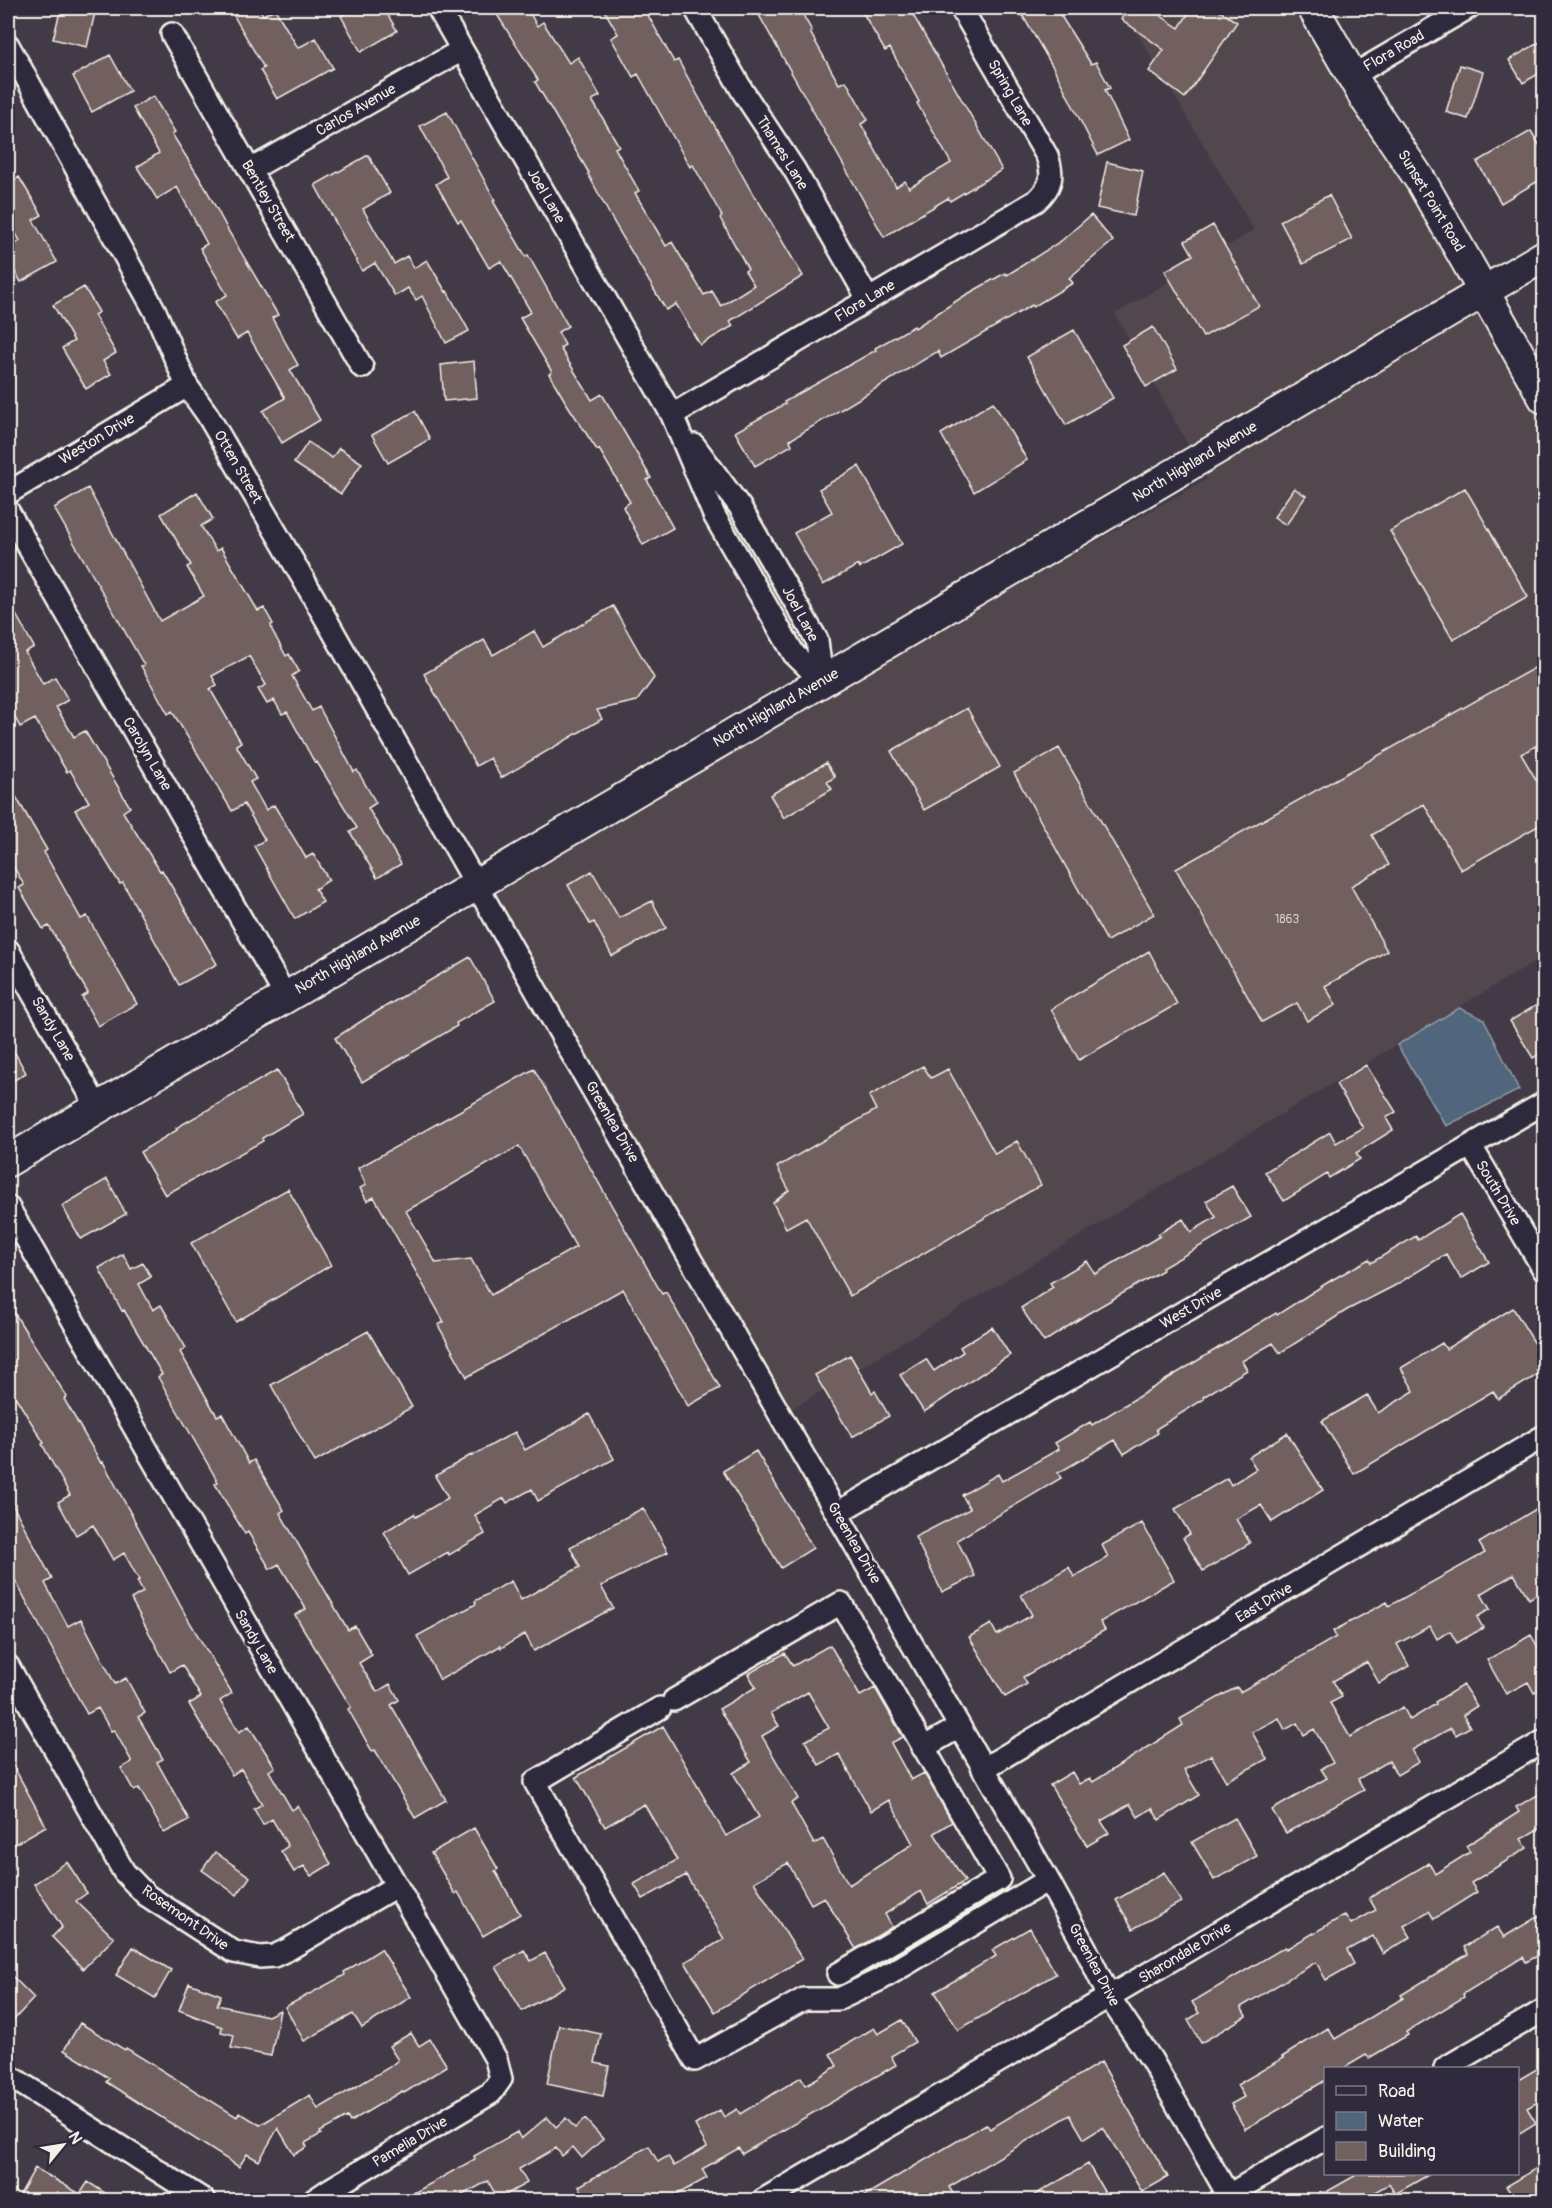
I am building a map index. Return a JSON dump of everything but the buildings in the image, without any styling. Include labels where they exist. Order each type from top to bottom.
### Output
[{"type":"street","name":"Joel Lane","points":[[438,8],[672,416],[714,515],[794,654],[822,681]]},
{"type":"street","name":"Thames Lane","points":[[695,8],[742,92],[794,169],[868,299]]},
{"type":"street","name":"Spring Lane","points":[[961,8],[1047,156],[1052,169],[1051,180]]},
{"type":"street","name":"Sunset Point Road","points":[[1313,8],[1352,76],[1421,181],[1545,398]]},
{"type":"street","name":"Flora Road","points":[[1352,76],[1468,8]]},
{"type":"street","name":"Bentley Street","points":[[172,34],[362,367]]},
{"type":"street","name":"Otten Street","points":[[8,45],[155,311],[187,386],[207,414],[299,572],[477,886]]},
{"type":"street","name":"Carlos Avenue","points":[[250,170],[462,50]]},
{"type":"street","name":"Flora Lane","points":[[672,416],[1036,201],[1046,192],[1051,180]]},
{"type":"street","name":"North Highland Avenue","points":[[8,1161],[1545,256]]},
{"type":"street","name":"Weston Drive","points":[[8,493],[187,386]]},
{"type":"street","name":"Carolyn Lane","points":[[8,511],[286,998]]},
{"type":"street","name":"Greenlea Drive","points":[[477,886],[1048,1880],[1109,1997],[1151,2059],[1226,2199]]},
{"type":"street","name":"Sandy Lane","points":[[8,950],[98,1108]]},
{"type":"street","name":"West Drive","points":[[837,1513],[1545,1103]]},
{"type":"street","name":"South Drive","points":[[1471,1146],[1545,1270]]},
{"type":"street","name":"Sandy Lane","points":[[8,1207],[496,2059],[501,2079]]},
{"type":"street","name":"East Drive","points":[[983,1769],[1545,1436]]},
{"type":"street","points":[[838,1974],[999,1879],[841,1604],[535,1782],[695,2060],[804,1999],[839,1999],[881,1979],[1048,1880]]},
{"type":"street","name":"Rosemont Drive","points":[[8,1666],[124,1872],[146,1895],[234,1952],[260,1957],[273,1956],[290,1949],[396,1886]]},
{"type":"street","points":[[923,1748],[959,1727]]},
{"type":"street","name":"Sharondale Drive","points":[[763,2200],[1545,1741]]},
{"type":"street","points":[[1446,2067],[1545,2010]]},
{"type":"street","points":[[8,2075],[204,2200]]},
{"type":"street","name":"Pamelia Drive","points":[[314,2200],[491,2093],[501,2079]]},
{"type":"street","points":[[1226,2199],[1324,2140]]},
{"type":"shaded area","points":[[1122,8],[1300,8],[1411,187],[1470,289],[1192,452],[1115,314],[1254,230]]},
{"type":"shaded area","points":[[1480,306],[1544,420],[1544,956],[790,1410],[493,891],[644,807],[846,682],[1207,479],[1202,470]]},
{"type":"water","points":[[1459,1008],[1484,1019],[1519,1090],[1446,1126],[1397,1045]]}]
